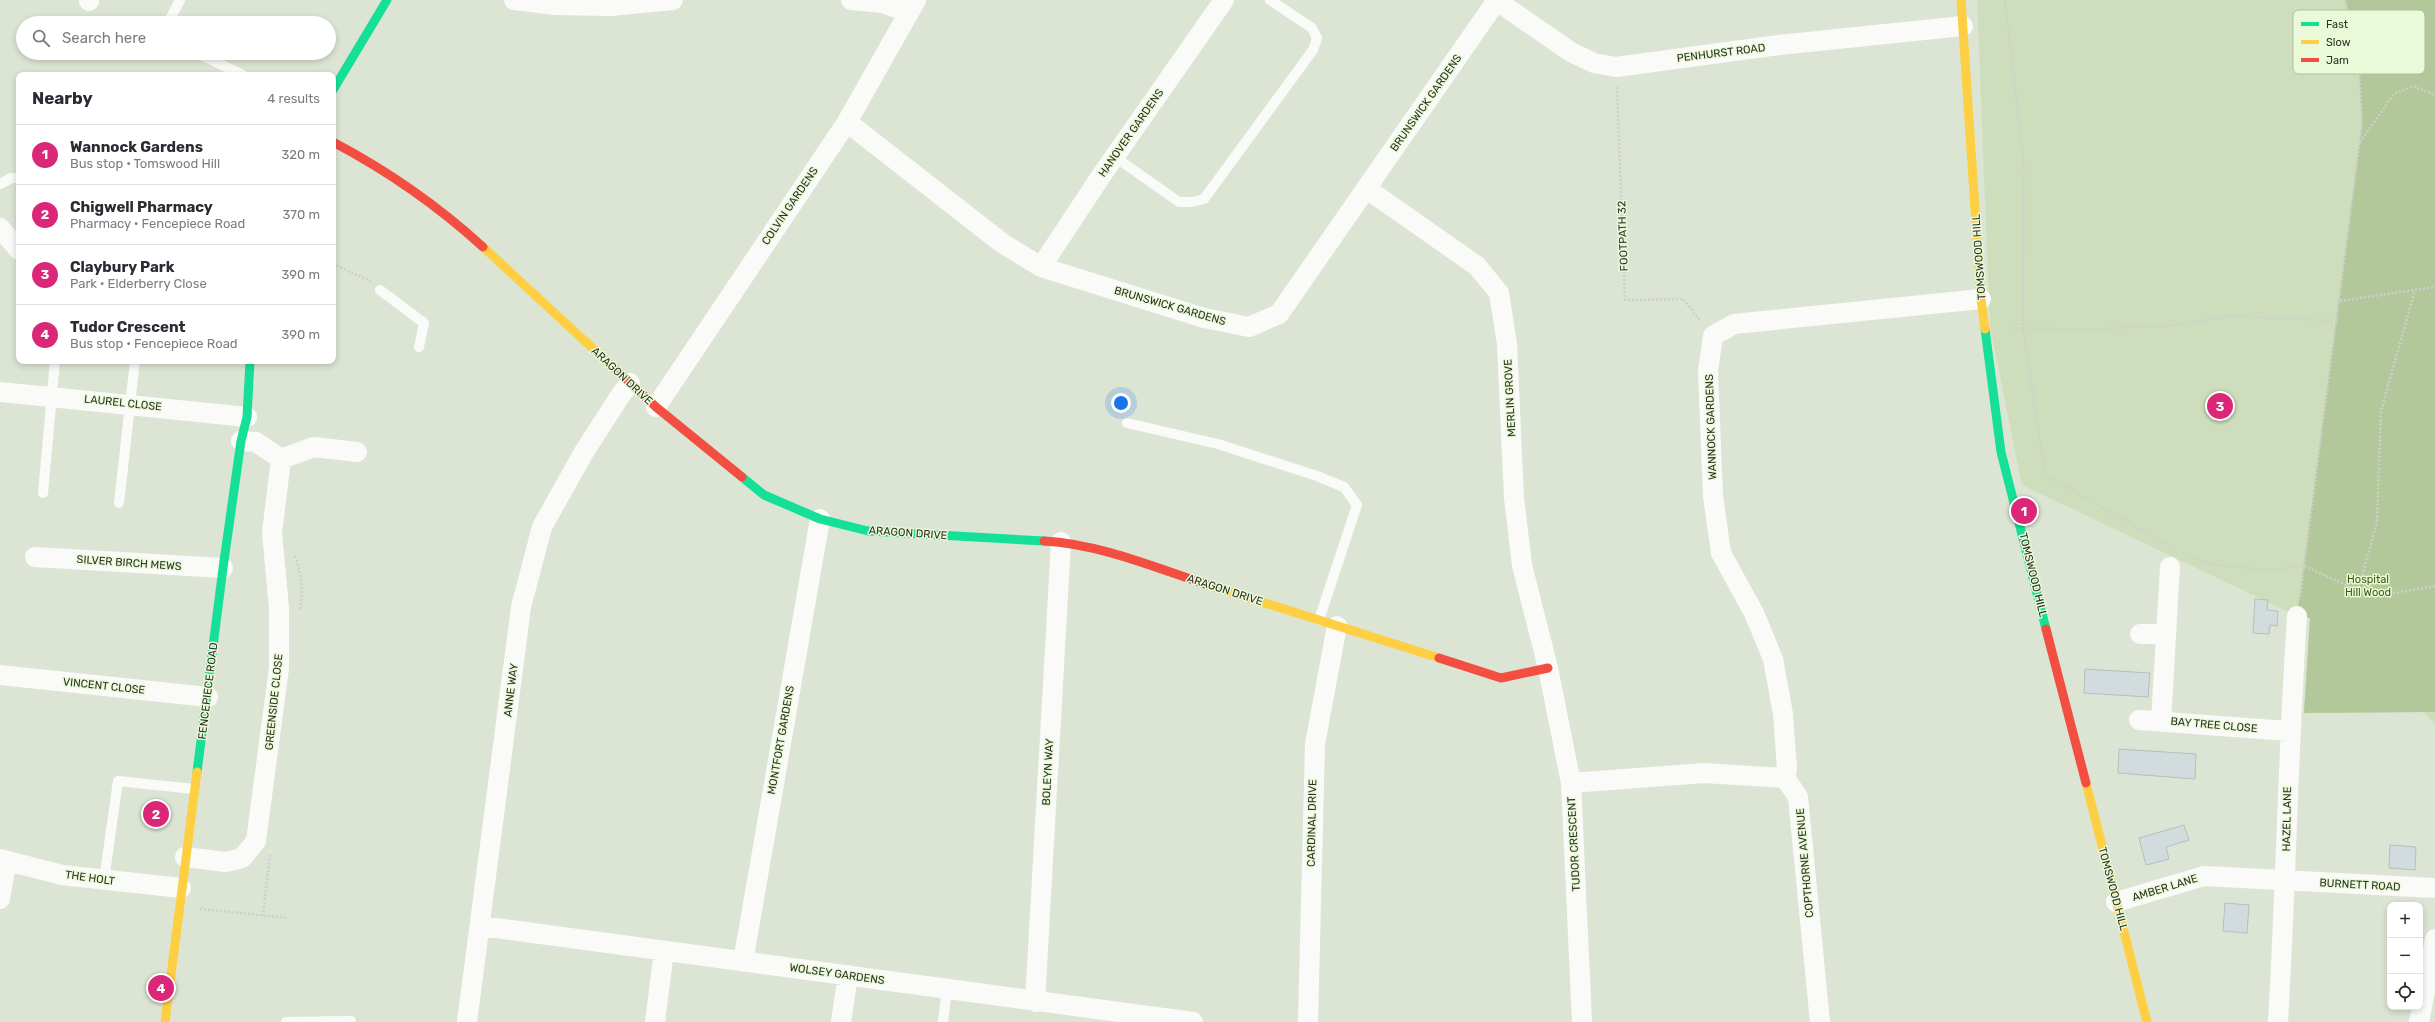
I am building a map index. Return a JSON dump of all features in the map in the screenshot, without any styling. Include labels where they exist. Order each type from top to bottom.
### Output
[{"type":"street","points":[[336,85],[387,0]]},
{"type":"street","points":[[514,0],[611,6],[673,0]]},
{"type":"street","points":[[851,0],[912,6]]},
{"type":"street","name":"HANOVER GARDENS","points":[[1042,267],[1115,157],[1224,0]]},
{"type":"street","name":"PENHURST ROAD","points":[[1497,0],[1571,52],[1594,63],[1616,67],[1779,45],[1963,26]]},
{"type":"street","name":"BRUNSWICK GARDENS","points":[[847,122],[1002,243],[1042,267],[1204,318],[1249,327],[1279,314],[1367,190],[1497,0]]},
{"type":"street","name":"TOMSWOOD HILL","points":[[1961,0],[1981,299],[2001,452],[2147,1022]]},
{"type":"street","name":"COLVIN GARDENS","points":[[656,407],[847,122],[912,6]]},
{"type":"street","name":"ARAGON DRIVE","points":[[336,144],[402,182],[447,214],[656,407],[764,495],[820,519],[868,531],[1061,542],[1110,554],[1501,678],[1548,668]]},
{"type":"street","name":"MERLIN GROVE","points":[[1367,190],[1477,266],[1499,293],[1507,344],[1514,498],[1522,565],[1548,668]]},
{"type":"street","points":[[0,228],[16,247]]},
{"type":"street","points":[[1713,336],[1734,324],[1981,299]]},
{"type":"street","name":"WANNOCK GARDENS","points":[[1713,336],[1708,371],[1713,496],[1721,553],[1754,613],[1773,659],[1783,714],[1787,769],[1785,778]]},
{"type":"street","name":"FENCEPIECE ROAD","points":[[165,1022],[185,857],[208,697],[223,568],[241,441],[247,417],[250,364]]},
{"type":"street","name":"ANNE WAY","points":[[467,1022],[481,926],[521,607],[542,527],[584,452],[630,383]]},
{"type":"street","name":"LAUREL CLOSE","points":[[0,392],[131,404],[247,417]]},
{"type":"street","points":[[241,441],[256,442],[281,459],[314,446],[357,452]]},
{"type":"street","name":"GREENSIDE CLOSE","points":[[185,857],[226,862],[242,858],[256,842],[279,668],[279,608],[272,533],[281,459]]},
{"type":"street","name":"MONTFORT GARDENS","points":[[743,962],[820,519]]},
{"type":"street","name":"BOLEYN WAY","points":[[1035,1002],[1061,542]]},
{"type":"street","name":"SILVER BIRCH MEWS","points":[[35,557],[223,568]]},
{"type":"street","points":[[2161,721],[2170,567]]},
{"type":"street","name":"HAZEL LANE","points":[[2278,1022],[2286,881],[2289,731],[2298,616]]},
{"type":"street","name":"CARDINAL DRIVE","points":[[1308,1022],[1315,744],[1328,623]]},
{"type":"street","points":[[2140,634],[2165,634]]},
{"type":"street","name":"TUDOR CRESCENT","points":[[1548,668],[1571,783],[1582,1022]]},
{"type":"street","name":"VINCENT CLOSE","points":[[0,675],[208,697]]},
{"type":"street","name":"BAY TREE CLOSE","points":[[2139,720],[2289,731]]},
{"type":"street","points":[[1571,783],[1704,773],[1785,778]]},
{"type":"street","name":"COPTHORNE AVENUE","points":[[1785,778],[1798,797],[1820,1022]]},
{"type":"street","points":[[0,900],[3,861]]},
{"type":"street","name":"THE HOLT","points":[[3,861],[62,875],[104,880],[180,897]]},
{"type":"street","name":"AMBER LANE","points":[[2116,902],[2204,876],[2286,881]]},
{"type":"street","name":"BURNETT ROAD","points":[[2286,881],[2435,888]]},
{"type":"street","name":"WOLSEY GARDENS","points":[[481,926],[848,975],[1035,1002],[1193,1022]]},
{"type":"street","points":[[2419,1022],[2435,939]]},
{"type":"street","points":[[655,1022],[664,951]]},
{"type":"street","points":[[842,1022],[848,975]]},
{"type":"lane","points":[[172,16],[180,0]]},
{"type":"lane","points":[[1115,157],[1179,202],[1192,202],[1204,198],[1313,50],[1317,38],[1312,28],[1270,0]]},
{"type":"lane","points":[[211,60],[235,72]]},
{"type":"lane","points":[[0,184],[11,178],[16,178]]},
{"type":"lane","points":[[378,287],[424,323],[419,347]]},
{"type":"lane","points":[[43,493],[55,364]]},
{"type":"lane","points":[[119,502],[135,364]]},
{"type":"lane","points":[[1127,423],[1218,444],[1317,476],[1344,487],[1357,506],[1328,623]]},
{"type":"lane","points":[[104,880],[118,781],[194,790]]},
{"type":"lane","points":[[943,1022],[947,990]]},
{"type":"lane","points":[[286,1022],[351,1020]]},
{"type":"path","points":[[2005,0],[2024,166],[2023,329],[2045,475],[2178,551],[2216,565],[2268,570],[2304,566],[2372,597],[2435,586]]},
{"type":"path","points":[[2345,0],[2348,10]]},
{"type":"path","name":"FOOTPATH 32","points":[[1616,67],[1625,300],[1683,299],[1713,336]]},
{"type":"path","points":[[2298,616],[2360,142],[2362,124],[2359,74]]},
{"type":"path","points":[[2360,142],[2394,94],[2413,86],[2435,94]]},
{"type":"path","points":[[336,266],[378,287]]},
{"type":"path","points":[[2340,301],[2435,287]]},
{"type":"path","points":[[2358,591],[2377,522],[2381,410],[2394,358],[2415,290]]},
{"type":"path","points":[[1985,330],[1990,327],[2023,329],[2095,329],[2175,325],[2232,316],[2337,321]]},
{"type":"path","points":[[180,897],[288,918]]},
{"type":"green space","points":[[1977,0],[2435,0],[2435,725],[2424,712],[2304,713],[2310,618],[2297,616],[2022,485],[1990,327]]},
{"type":"green space","name":"Hospital Hill Wood","points":[[2345,0],[2435,0],[2435,712],[2304,713],[2310,618],[2297,616],[2362,124],[2359,74],[2425,74],[2425,10],[2348,10]]},
{"type":"building","points":[[2255,599],[2268,600],[2267,610],[2278,611],[2277,626],[2270,625],[2269,634],[2253,633]]},
{"type":"building","points":[[2085,669],[2150,673],[2148,697],[2084,693]]},
{"type":"building","points":[[2119,749],[2196,754],[2195,779],[2118,773]]},
{"type":"building","points":[[2184,825],[2189,840],[2166,847],[2169,859],[2146,865],[2139,838]]},
{"type":"building","points":[[2390,845],[2416,847],[2415,870],[2389,868]]},
{"type":"building","points":[[2225,903],[2249,905],[2247,933],[2223,931]]},
{"type":"traffic: fast","points":[[336,85],[387,0]]},
{"type":"traffic: fast","points":[[1985,329],[2001,452],[2046,629]]},
{"type":"traffic: fast","points":[[197,772],[223,568],[241,441],[247,417],[250,364]]},
{"type":"traffic: fast","points":[[742,477],[764,495],[820,519],[868,531],[1044,541]]},
{"type":"traffic: slow","points":[[1961,0],[1981,299],[1985,329]]},
{"type":"traffic: slow","points":[[483,247],[613,367]]},
{"type":"traffic: slow","points":[[1208,585],[1439,658]]},
{"type":"traffic: slow","points":[[165,1022],[197,772]]},
{"type":"traffic: slow","points":[[2086,783],[2147,1022]]},
{"type":"traffic: jam","points":[[336,144],[393,177],[430,203],[483,247]]},
{"type":"traffic: jam","points":[[613,367],[656,407],[742,477]]},
{"type":"traffic: jam","points":[[1044,541],[1065,543],[1107,552],[1148,564],[1208,585]]},
{"type":"traffic: jam","points":[[2046,629],[2086,783]]},
{"type":"traffic: jam","points":[[1439,658],[1501,678],[1548,668]]},
{"type":"place","name":"Claybury Park","points":[[2220,406]]},
{"type":"place","name":"Wannock Gardens","points":[[2024,511]]},
{"type":"place","name":"Chigwell Pharmacy","points":[[156,814]]},
{"type":"place","name":"Tudor Crescent","points":[[161,988]]}]
